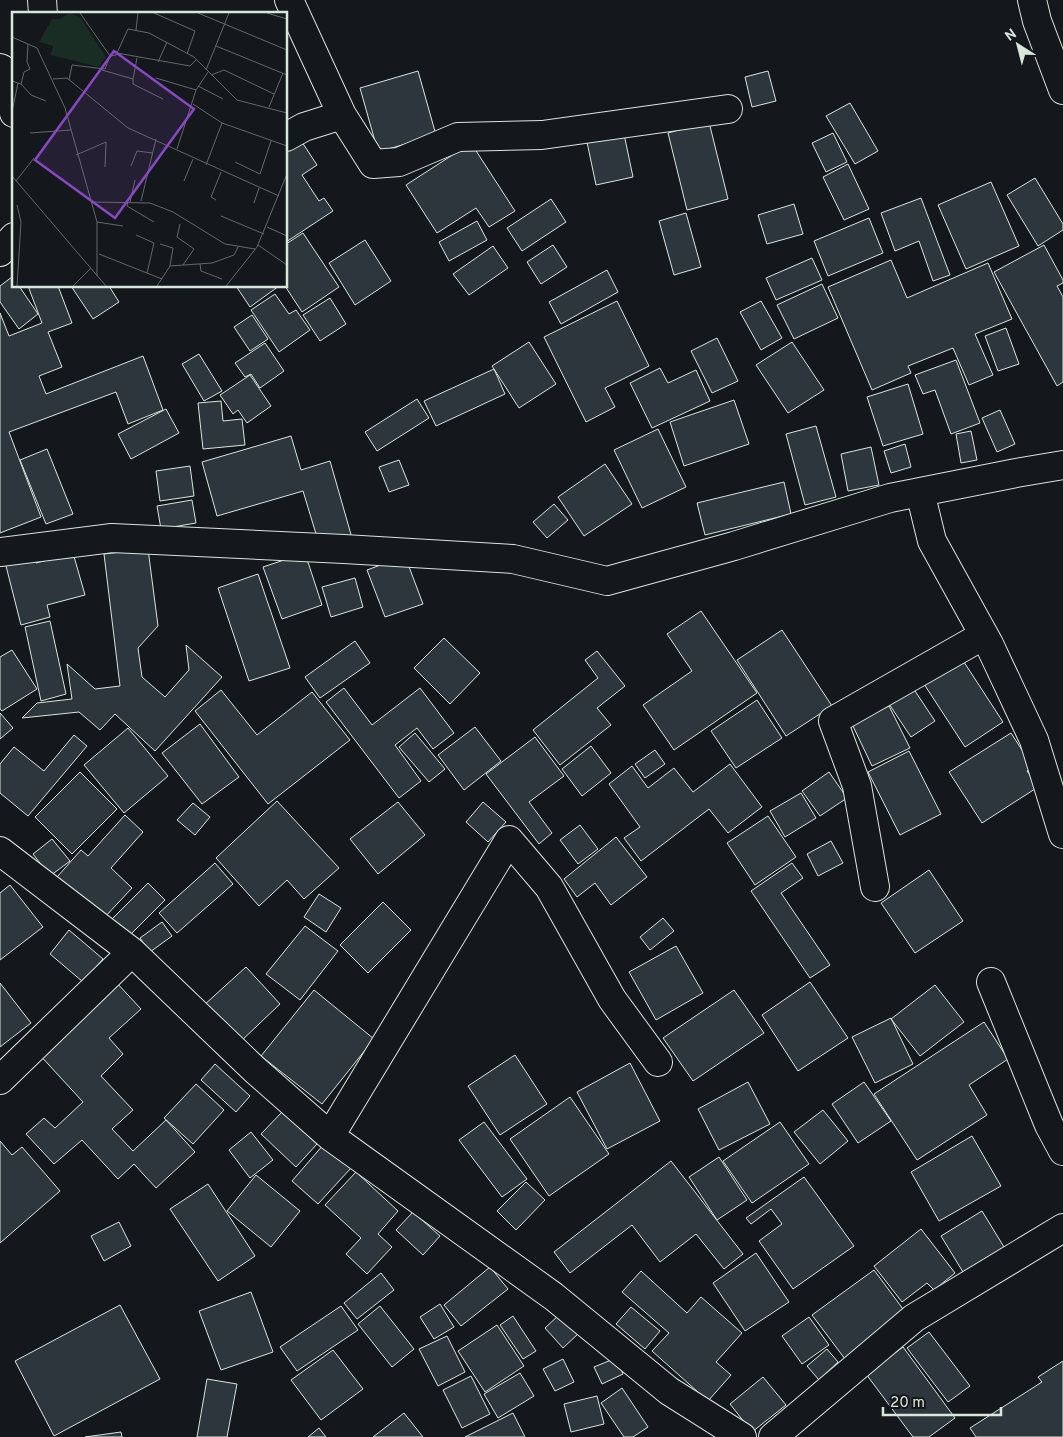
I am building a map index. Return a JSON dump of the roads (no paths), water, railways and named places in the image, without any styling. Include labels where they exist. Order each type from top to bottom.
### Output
[{"type":"street","points":[[289,0],[342,115],[373,164],[398,162],[458,137],[542,135],[728,109]]},
{"type":"street","points":[[1032,0],[1037,21],[1063,90]]},
{"type":"street","points":[[5,64],[12,102]]},
{"type":"street","points":[[288,136],[304,127],[342,115]]},
{"type":"street","points":[[0,252],[12,239]]},
{"type":"street","points":[[0,552],[112,538],[344,549],[513,559],[608,581],[734,546],[890,498],[1063,465]]},
{"type":"street","points":[[920,492],[932,541],[984,635],[1034,740],[1063,834]]},
{"type":"street","points":[[875,887],[856,786],[833,720],[984,635]]},
{"type":"street","points":[[330,1136],[509,840],[548,887],[612,999],[658,1062]]},
{"type":"street","points":[[0,851],[132,952],[255,1070],[330,1136],[553,1296],[669,1391],[742,1437]]},
{"type":"street","points":[[0,1080],[132,952]]},
{"type":"street","points":[[991,982],[1049,1125],[1063,1151]]},
{"type":"street","points":[[773,1437],[914,1318],[1063,1228]]}]
